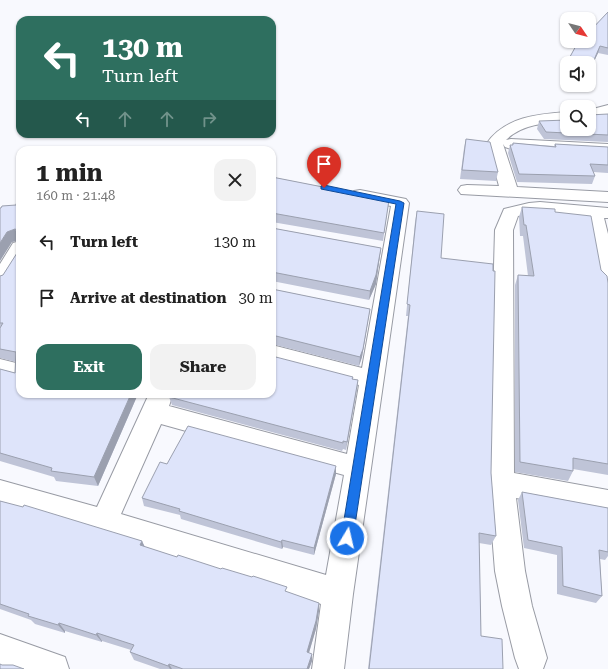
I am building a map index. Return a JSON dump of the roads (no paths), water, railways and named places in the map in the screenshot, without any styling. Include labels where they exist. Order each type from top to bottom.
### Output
[{"type":"street","points":[[596,112],[608,109]]},
{"type":"street","points":[[495,143],[507,130],[516,125],[530,120],[560,118]]},
{"type":"street","points":[[495,143],[608,149]]},
{"type":"street","points":[[495,143],[509,191]]},
{"type":"street","points":[[467,190],[509,191],[603,207]]},
{"type":"street","points":[[328,669],[338,594],[372,379],[372,309],[385,250],[400,203],[347,192]]},
{"type":"street","points":[[603,207],[608,280]]},
{"type":"street","points":[[530,658],[510,571],[501,483],[504,230],[510,213],[529,208],[603,207]]},
{"type":"street","points":[[0,280],[16,254]]},
{"type":"street","points":[[276,355],[372,379]]},
{"type":"street","points":[[0,368],[16,372]]},
{"type":"street","points":[[104,522],[157,403],[358,468]]},
{"type":"street","points":[[501,483],[608,502]]},
{"type":"street","points":[[0,492],[104,522],[338,594]]},
{"type":"street","points":[[0,650],[53,669]]}]
